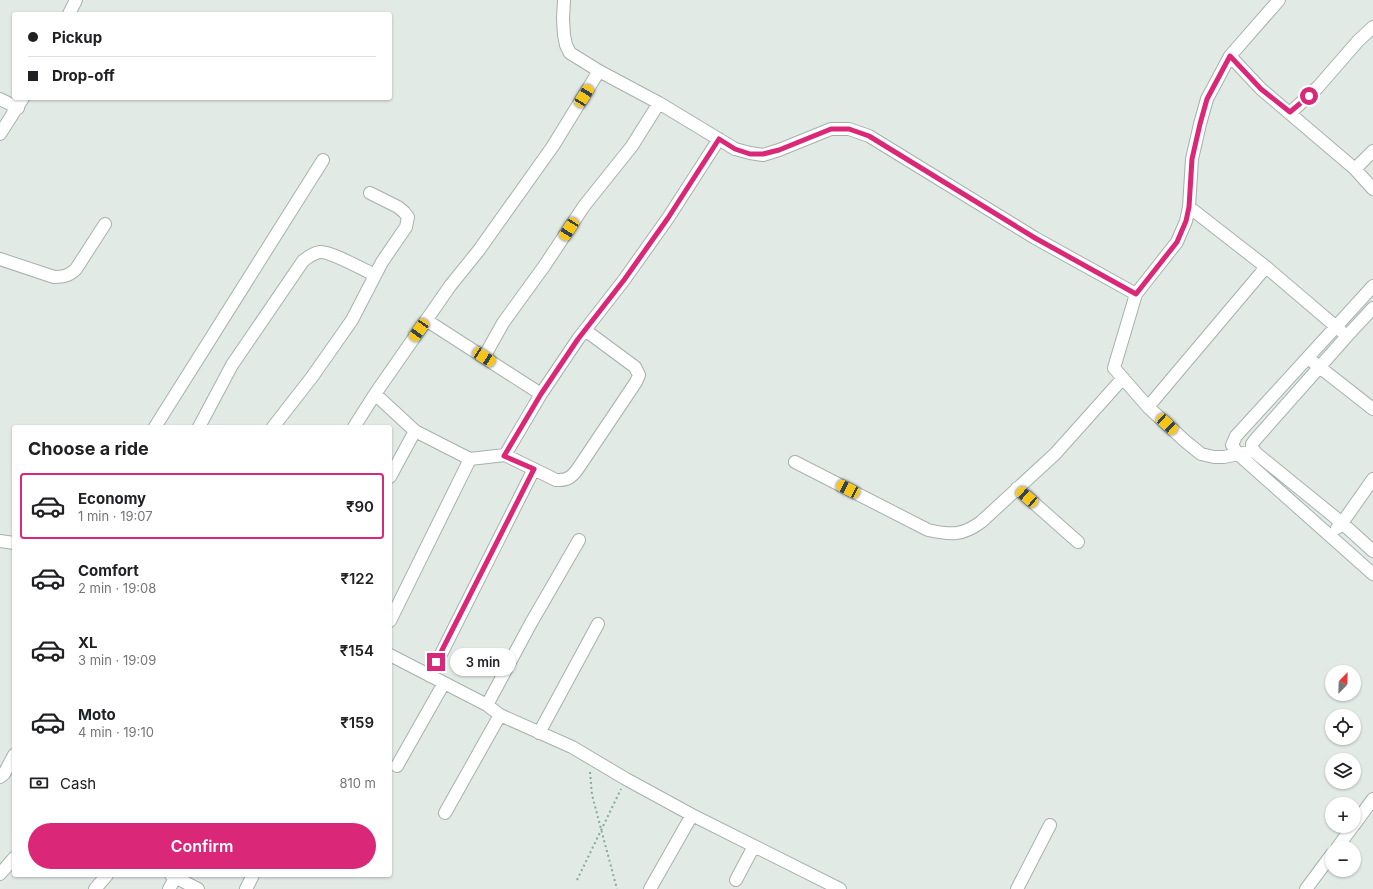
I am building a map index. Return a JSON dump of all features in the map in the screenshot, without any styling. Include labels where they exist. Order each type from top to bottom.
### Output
[{"type":"street","points":[[70,12],[76,0]]},
{"type":"street","points":[[564,0],[563,19],[566,45],[570,53],[599,71],[659,103],[735,149],[750,154],[763,154],[779,150],[831,129],[849,129],[869,136],[1035,238],[1136,294]]},
{"type":"street","points":[[1254,451],[1214,457],[1201,454],[1185,442],[1148,407],[1114,368],[1136,294],[1177,242],[1186,221],[1189,207],[1192,159],[1207,99],[1230,56],[1279,0]]},
{"type":"street","points":[[1290,112],[1318,87],[1358,41],[1373,28]]},
{"type":"street","points":[[1230,56],[1261,89],[1290,112],[1355,169],[1373,188]]},
{"type":"street","points":[[355,425],[450,286],[479,250],[553,146],[599,71]]},
{"type":"street","points":[[0,99],[21,103],[0,134]]},
{"type":"street","points":[[484,357],[503,323],[545,265],[584,206],[632,146],[659,103]]},
{"type":"street","points":[[504,456],[541,394],[585,330],[624,280],[668,218],[719,139]]},
{"type":"street","points":[[1355,169],[1373,151]]},
{"type":"street","points":[[156,425],[323,160]]},
{"type":"street","points":[[275,425],[312,377],[352,320],[382,262],[406,228],[408,217],[404,212],[398,207],[370,193]]},
{"type":"street","points":[[1189,207],[1266,268],[1347,336]]},
{"type":"street","points":[[0,259],[54,277],[70,275],[76,270],[105,224]]},
{"type":"street","points":[[200,425],[232,365],[303,261],[314,254],[322,252],[330,254],[375,275]]},
{"type":"street","points":[[1148,407],[1266,268]]},
{"type":"street","points":[[1373,286],[1233,439],[1232,445],[1238,454],[1373,574]]},
{"type":"street","points":[[1373,308],[1252,444],[1254,451],[1342,523],[1373,551]]},
{"type":"street","points":[[426,320],[541,394]]},
{"type":"street","points":[[375,394],[415,431],[470,459],[504,456],[556,480],[562,481],[568,479],[579,467],[636,382],[639,375],[635,367],[585,330]]},
{"type":"street","points":[[1308,357],[1373,409]]},
{"type":"street","points":[[795,462],[928,530],[944,534],[959,534],[969,530],[981,522],[1055,454],[1123,378]]},
{"type":"street","points":[[392,473],[415,431]]},
{"type":"street","points":[[392,617],[470,459]]},
{"type":"street","points":[[430,676],[534,469]]},
{"type":"street","points":[[1329,536],[1342,523],[1373,479]]},
{"type":"street","points":[[1017,488],[1078,542]]},
{"type":"street","points":[[487,705],[531,623],[579,540]]},
{"type":"street","points":[[0,541],[12,543]]},
{"type":"street","points":[[539,733],[598,624]]},
{"type":"street","points":[[392,656],[487,705],[500,715],[572,747],[626,779],[692,815],[840,889]]},
{"type":"street","points":[[397,766],[444,683]]},
{"type":"street","points":[[445,813],[500,715]]},
{"type":"street","points":[[5,776],[12,760]]},
{"type":"street","points":[[1361,816],[1373,800]]},
{"type":"street","points":[[650,889],[692,815]]},
{"type":"street","points":[[1017,889],[1050,825]]},
{"type":"street","points":[[1341,841],[1348,833]]},
{"type":"street","points":[[736,880],[754,846]]},
{"type":"street","points":[[0,874],[12,860]]},
{"type":"street","points":[[1306,889],[1325,863]]},
{"type":"street","points":[[95,889],[105,877]]},
{"type":"street","points":[[168,889],[174,877]]},
{"type":"street","points":[[177,877],[198,889]]},
{"type":"street","points":[[246,889],[252,877]]},
{"type":"path","points":[[588,757],[592,795],[617,889]]},
{"type":"path","points":[[577,880],[626,779]]},
{"type":"route","points":[[436,662],[534,469],[504,456],[541,394],[578,339],[624,280],[668,218],[719,139],[735,149],[750,154],[763,154],[779,150],[831,129],[849,129],[869,136],[956,188],[1035,238],[1136,294],[1177,242],[1186,221],[1189,207],[1192,159],[1200,124],[1207,99],[1230,56],[1261,89],[1290,112],[1309,96]]}]
